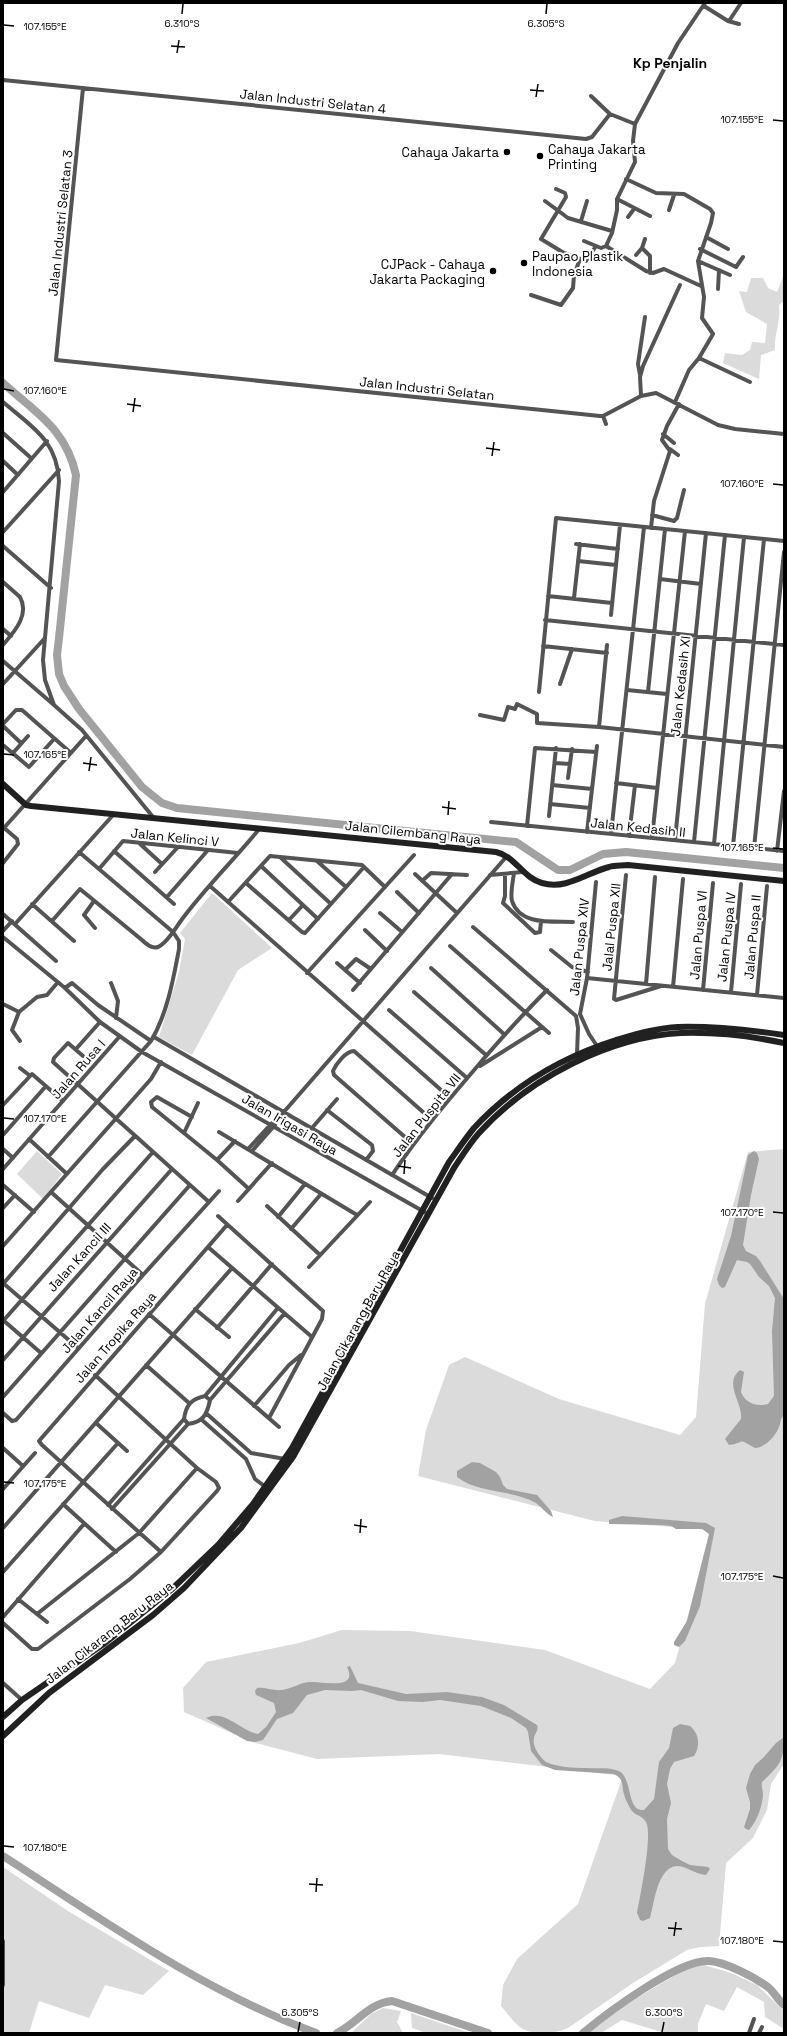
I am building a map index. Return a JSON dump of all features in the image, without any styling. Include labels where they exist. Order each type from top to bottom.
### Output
[{"type":"main road","points":[[3,784],[26,805]]},
{"type":"main road","name":"Jalan Cilembang Raya","points":[[26,805],[492,852],[507,856]]},
{"type":"main road","points":[[507,856],[523,872],[541,882],[554,885],[571,882],[611,866],[628,865],[784,881]]},
{"type":"main road","name":"Jalan Cikarang Baru Raya","points":[[282,1468],[285,1459],[449,1162],[474,1129],[509,1096],[546,1070],[577,1054],[597,1046],[646,1032],[678,1027],[730,1029],[784,1034]]},
{"type":"main road","name":"Jalan Cikarang Baru Raya","points":[[3,1736],[49,1693],[153,1615],[184,1588],[241,1528],[282,1468],[454,1168],[479,1133],[513,1101],[546,1078],[573,1063],[608,1049],[649,1037],[681,1033],[731,1034],[784,1042]]},
{"type":"main road","points":[[436,1184],[442,1190]]},
{"type":"main road","name":"Jalan Cikarang Baru Raya","points":[[3,1717],[22,1700],[105,1643],[171,1590],[218,1545],[268,1489]]},
{"type":"street","points":[[729,21],[741,3]]},
{"type":"street","points":[[606,246],[612,231],[617,210],[617,199],[635,162],[633,141],[635,124],[678,43],[704,4],[729,21],[739,24]]},
{"type":"street","name":"Jalan Industri Selatan 4","points":[[3,80],[234,102],[487,130],[586,139],[595,134],[610,114]]},
{"type":"street","name":"Jalan Industri Selatan 3","points":[[56,360],[83,88]]},
{"type":"street","points":[[591,96],[610,114],[635,124]]},
{"type":"street","points":[[626,179],[656,193],[674,195],[684,194],[710,209],[713,215],[706,237],[700,249],[698,261],[704,297],[702,318],[712,334],[699,358],[689,370],[677,403],[663,434],[662,440],[670,450],[678,455]]},
{"type":"street","points":[[556,189],[566,195],[540,239],[564,253],[586,261],[596,246]]},
{"type":"street","points":[[669,210],[674,195]]},
{"type":"street","points":[[617,199],[650,216]]},
{"type":"street","points":[[545,201],[568,218],[612,231]]},
{"type":"street","points":[[581,221],[587,201]]},
{"type":"street","points":[[628,217],[634,208]]},
{"type":"street","points":[[706,237],[728,249]]},
{"type":"street","points":[[636,255],[642,248],[645,239]]},
{"type":"street","points":[[584,241],[601,248],[606,246],[650,273],[664,269],[701,286]]},
{"type":"street","points":[[642,248],[650,256],[650,273]]},
{"type":"street","points":[[700,249],[737,267],[743,258]]},
{"type":"street","points":[[531,295],[561,305],[572,288],[574,275],[580,259]]},
{"type":"street","points":[[698,261],[730,275]]},
{"type":"street","points":[[718,289],[719,270]]},
{"type":"street","points":[[640,377],[649,352],[680,285]]},
{"type":"street","points":[[641,396],[638,364],[645,317]]},
{"type":"street","points":[[699,358],[750,382]]},
{"type":"street","name":"Jalan Industri Selatan","points":[[56,360],[603,416]]},
{"type":"street","points":[[606,424],[603,416],[641,396],[656,393],[718,425],[735,429],[784,434]]},
{"type":"street","points":[[3,402],[47,441],[56,456],[59,470],[51,588],[45,637],[44,670],[54,705]]},
{"type":"street","points":[[3,433],[31,458]]},
{"type":"street","points":[[663,434],[674,443]]},
{"type":"street","points":[[4,489],[47,441]]},
{"type":"street","points":[[650,528],[663,468],[670,450]]},
{"type":"street","points":[[3,461],[18,474]]},
{"type":"street","points":[[3,532],[59,470]]},
{"type":"street","points":[[652,515],[674,521],[677,518],[684,490]]},
{"type":"street","points":[[539,692],[556,518],[784,542]]},
{"type":"street","points":[[611,615],[620,525]]},
{"type":"street","points":[[611,834],[644,527]]},
{"type":"street","points":[[648,692],[665,529]]},
{"type":"street","points":[[652,838],[685,531]]},
{"type":"street","name":"Jalan Kedasih XI","points":[[675,840],[684,736],[706,533]]},
{"type":"street","points":[[694,842],[725,535]]},
{"type":"street","points":[[714,844],[744,537]]},
{"type":"street","points":[[732,846],[764,539]]},
{"type":"street","points":[[574,598],[578,561],[578,544],[618,548]]},
{"type":"street","points":[[3,546],[51,588]]},
{"type":"street","points":[[754,848],[784,552]]},
{"type":"street","points":[[578,561],[616,565]]},
{"type":"street","points":[[660,579],[701,584]]},
{"type":"street","points":[[3,582],[21,600],[21,622],[3,645]]},
{"type":"street","points":[[548,596],[612,603]]},
{"type":"street","points":[[545,620],[784,645]]},
{"type":"street","points":[[3,629],[10,636]]},
{"type":"street","points":[[3,684],[45,637]]},
{"type":"street","points":[[599,728],[607,645]]},
{"type":"street","points":[[543,646],[607,652]]},
{"type":"street","points":[[560,684],[572,649]]},
{"type":"street","points":[[3,661],[54,705],[86,736],[152,817]]},
{"type":"street","points":[[627,690],[667,694]]},
{"type":"street","points":[[480,715],[504,720],[508,707],[515,709],[517,704],[537,714],[537,723],[705,738],[784,747]]},
{"type":"street","points":[[21,743],[3,725],[16,710],[22,710],[71,753]]},
{"type":"street","points":[[13,753],[28,736]]},
{"type":"street","points":[[3,864],[18,846],[18,843],[3,828],[26,805],[86,736]]},
{"type":"street","points":[[3,744],[29,767],[54,739]]},
{"type":"street","points":[[587,832],[597,746]]},
{"type":"street","points":[[527,826],[536,748],[572,749],[596,752]]},
{"type":"street","points":[[549,816],[556,748]]},
{"type":"street","points":[[568,778],[572,749]]},
{"type":"street","points":[[555,762],[570,764]]},
{"type":"street","points":[[616,783],[657,788]]},
{"type":"street","points":[[552,785],[592,789]]},
{"type":"street","points":[[630,836],[635,785]]},
{"type":"street","points":[[778,851],[784,791]]},
{"type":"street","points":[[550,804],[590,808]]},
{"type":"street","points":[[5,929],[32,904],[114,814]]},
{"type":"street","name":"Jalan Kedasih II","points":[[491,822],[784,851]]},
{"type":"street","points":[[52,921],[80,889],[150,946],[156,948],[161,945],[173,932],[260,828]]},
{"type":"street","name":"Jalan Kelinci V","points":[[99,868],[123,841],[238,853]]},
{"type":"street","points":[[138,843],[162,864]]},
{"type":"street","points":[[155,872],[178,847]]},
{"type":"street","points":[[167,897],[208,850]]},
{"type":"street","points":[[114,851],[174,904]]},
{"type":"street","points":[[48,1157],[152,1040],[161,1020],[174,974],[179,941],[173,932],[79,852]]},
{"type":"street","points":[[307,973],[414,855]]},
{"type":"street","points":[[228,902],[270,856],[362,866],[385,887]]},
{"type":"street","points":[[280,856],[331,904]]},
{"type":"street","points":[[250,1150],[507,856]]},
{"type":"street","points":[[317,860],[346,887]]},
{"type":"street","points":[[261,866],[318,919]]},
{"type":"street","points":[[246,883],[305,933],[364,867]]},
{"type":"street","points":[[490,875],[523,872]]},
{"type":"street","points":[[422,881],[431,873],[466,875]]},
{"type":"street","points":[[514,873],[512,897],[516,906],[527,918],[541,921],[573,922]]},
{"type":"street","points":[[415,874],[456,913]]},
{"type":"street","points":[[353,990],[452,874]]},
{"type":"street","points":[[505,874],[505,896],[503,903],[535,933],[540,932],[541,921]]},
{"type":"street","name":"Jalal Puspa XII","points":[[626,874],[614,997],[616,1000],[664,986]]},
{"type":"street","points":[[646,984],[655,878]]},
{"type":"street","points":[[673,986],[683,879]]},
{"type":"street","name":"Jalan Puspa XIV","points":[[577,1054],[578,1015],[588,972],[596,882]]},
{"type":"street","name":"Jalan Puspa VI","points":[[703,990],[713,883]]},
{"type":"street","name":"Jalan Puspa IV","points":[[731,992],[741,884]]},
{"type":"street","points":[[210,886],[449,1098]]},
{"type":"street","name":"Jalan Puspa II","points":[[757,995],[766,886]]},
{"type":"street","points":[[397,892],[419,913]]},
{"type":"street","points":[[505,896],[512,897]]},
{"type":"street","points":[[94,901],[84,915],[95,928]]},
{"type":"street","points":[[32,904],[74,941]]},
{"type":"street","points":[[289,920],[303,905]]},
{"type":"street","points":[[380,912],[402,932]]},
{"type":"street","points":[[3,914],[14,922],[56,961]]},
{"type":"street","points":[[473,927],[578,1015],[597,1046]]},
{"type":"street","points":[[365,930],[387,951]]},
{"type":"street","name":"Jalan Irigasi Raya","points":[[3,937],[65,988],[100,1022],[142,1052],[428,1214]]},
{"type":"street","points":[[450,946],[549,1033]]},
{"type":"street","points":[[551,950],[572,967],[588,972]]},
{"type":"street","points":[[345,970],[356,959],[371,969]]},
{"type":"street","points":[[337,963],[360,983]]},
{"type":"street","points":[[431,968],[505,1035]]},
{"type":"street","points":[[587,978],[784,998]]},
{"type":"street","points":[[20,1041],[12,1030],[19,1012],[36,997],[47,995],[58,982]]},
{"type":"street","name":"Jalan Irigasi Raya","points":[[65,988],[72,983],[116,1018],[152,1040],[312,1128],[436,1200]]},
{"type":"street","points":[[111,983],[118,1001],[116,1018]]},
{"type":"street","name":"Jalan Puspita VII","points":[[392,1175],[413,1144],[449,1098],[525,1012],[547,990]]},
{"type":"street","points":[[414,992],[486,1056]]},
{"type":"street","points":[[3,1004],[19,1012]]},
{"type":"street","points":[[390,1010],[467,1078]]},
{"type":"street","points":[[76,1049],[100,1022]]},
{"type":"street","name":"Jalan Puspita VII","points":[[476,1068],[542,1027]]},
{"type":"street","name":"Jalan Rusa I","points":[[3,1169],[120,1036]]},
{"type":"street","points":[[83,1056],[68,1043],[54,1058],[53,1062],[209,1202]]},
{"type":"street","points":[[413,1144],[334,1075],[333,1071],[335,1066],[351,1050],[432,1120]]},
{"type":"street","points":[[3,1246],[151,1079],[161,1062]]},
{"type":"street","points":[[20,1068],[29,1075],[34,1074],[63,1101]]},
{"type":"street","points":[[3,1105],[29,1075]]},
{"type":"street","points":[[3,1135],[46,1086]]},
{"type":"street","points":[[192,1117],[157,1097],[151,1102],[152,1107],[217,1160],[249,1189]]},
{"type":"street","points":[[312,1128],[337,1099]]},
{"type":"street","points":[[184,1134],[198,1104]]},
{"type":"street","points":[[327,1110],[372,1145],[373,1151],[366,1160]]},
{"type":"street","points":[[219,1132],[357,1215]]},
{"type":"street","points":[[78,1348],[3,1283],[135,1136]]},
{"type":"street","points":[[29,1140],[67,1174]]},
{"type":"street","points":[[217,1160],[234,1141]]},
{"type":"street","points":[[3,1149],[13,1158]]},
{"type":"street","points":[[41,1353],[3,1321],[153,1152]]},
{"type":"street","points":[[238,1201],[272,1163]]},
{"type":"street","name":"Jalan Kancil III","points":[[3,1360],[41,1315],[172,1169]]},
{"type":"street","points":[[278,1217],[305,1184]]},
{"type":"street","points":[[3,1185],[34,1212]]},
{"type":"street","points":[[3,1397],[190,1185]]},
{"type":"street","name":"Jalan Kancil Raya","points":[[3,1412],[12,1421],[16,1420],[78,1348],[219,1191]]},
{"type":"street","points":[[51,1192],[143,1275]]},
{"type":"street","points":[[291,1229],[321,1194]]},
{"type":"street","points":[[3,1208],[14,1195]]},
{"type":"street","points":[[309,1267],[370,1202]]},
{"type":"street","points":[[267,1206],[320,1255]]},
{"type":"street","points":[[218,1216],[323,1311],[322,1318],[269,1418]]},
{"type":"street","name":"Jalan Tropika Raya","points":[[60,1462],[42,1446],[40,1440],[227,1225]]},
{"type":"street","points":[[208,1247],[312,1337]]},
{"type":"street","points":[[217,1328],[272,1264]]},
{"type":"street","points":[[3,1528],[232,1268]]},
{"type":"street","points":[[108,1505],[184,1419],[189,1403],[196,1398],[205,1396],[277,1308]]},
{"type":"street","points":[[195,1309],[229,1337]]},
{"type":"street","points":[[150,1314],[279,1427]]},
{"type":"street","points":[[112,1509],[188,1424],[202,1420],[207,1414],[210,1400],[284,1314]]},
{"type":"street","points":[[254,1406],[289,1366],[303,1354]]},
{"type":"street","points":[[146,1365],[189,1403]]},
{"type":"street","points":[[3,1623],[32,1649],[38,1649],[130,1579],[161,1552],[217,1491],[218,1488],[216,1482],[197,1468],[95,1375]]},
{"type":"street","points":[[205,1396],[210,1400]]},
{"type":"street","points":[[207,1414],[251,1453],[285,1459]]},
{"type":"street","points":[[184,1419],[188,1424]]},
{"type":"street","points":[[202,1420],[246,1459],[255,1479],[268,1489]]},
{"type":"street","points":[[96,1423],[127,1451]]},
{"type":"street","points":[[3,1572],[118,1443]]},
{"type":"street","points":[[3,1448],[23,1466]]},
{"type":"street","points":[[4,1486],[35,1453]]},
{"type":"street","points":[[246,1459],[251,1453]]},
{"type":"street","points":[[60,1462],[161,1552]]},
{"type":"street","points":[[37,1614],[139,1533],[197,1468]]},
{"type":"street","points":[[63,1504],[116,1552]]},
{"type":"street","points":[[3,1617],[84,1524]]},
{"type":"street","points":[[18,1599],[46,1622]]},
{"type":"street","points":[[3,1683],[22,1700]]},
{"type":"street","points":[[3,1942],[3,1985]]},
{"type":"street","points":[[749,2033],[754,2019]]},
{"type":"street","points":[[759,2033],[762,2027]]},
{"type":"shaded area","points":[[783,277],[784,301],[779,305],[775,350],[761,355],[759,379],[723,363],[725,353],[742,355],[750,350],[752,342],[765,343],[767,324],[746,312],[739,291],[747,292],[751,278],[763,278],[768,288],[777,292]]},
{"type":"shaded area","points":[[212,893],[272,948],[238,970],[192,1055],[159,1037],[179,972],[185,939],[180,933]]},
{"type":"shaded area","points":[[784,1149],[784,1764],[771,1784],[767,1810],[753,1838],[726,1863],[719,1946],[701,1947],[687,1950],[633,1983],[568,2028],[557,2032],[544,2033],[526,2031],[516,2023],[501,2006],[503,1985],[517,1959],[578,1904],[623,1776],[439,1754],[317,1759],[252,1742],[184,1712],[183,1688],[206,1662],[299,1643],[342,1630],[410,1631],[545,1650],[650,1689],[675,1663],[711,1530],[595,1521],[418,1476],[426,1430],[449,1365],[465,1357],[559,1399],[680,1435],[696,1417],[705,1304],[748,1152]]},
{"type":"shaded area","points":[[37,1151],[62,1174],[43,1199],[17,1174]]},
{"type":"shaded area","points":[[754,1151],[757,1153],[759,1159],[751,1195],[743,1245],[746,1251],[756,1256],[760,1261],[784,1299],[784,1415],[772,1438],[766,1444],[755,1448],[743,1442],[729,1445],[725,1439],[741,1419],[741,1413],[733,1387],[735,1375],[740,1370],[744,1372],[741,1392],[745,1399],[752,1403],[764,1405],[768,1404],[774,1396],[772,1331],[775,1298],[769,1286],[759,1277],[747,1262],[737,1260],[725,1287],[722,1288],[719,1285],[717,1279],[731,1236],[748,1155]]},
{"type":"shaded area","points":[[472,1462],[480,1463],[496,1472],[507,1489],[537,1495],[551,1511],[553,1517],[536,1503],[527,1499],[517,1495],[475,1486],[457,1477],[457,1471]]},
{"type":"shaded area","points":[[622,1516],[706,1523],[715,1528],[700,1606],[685,1641],[679,1647],[674,1645],[674,1642],[687,1621],[709,1534],[702,1529],[676,1529],[671,1526],[661,1525],[609,1524],[609,1520]]},
{"type":"shaded area","points":[[350,1666],[358,1683],[406,1694],[447,1692],[482,1697],[504,1705],[537,1725],[534,1745],[539,1755],[546,1762],[565,1767],[619,1771],[626,1780],[634,1806],[638,1809],[644,1810],[654,1799],[659,1762],[669,1748],[673,1728],[680,1724],[690,1726],[696,1733],[698,1741],[696,1752],[694,1756],[674,1762],[670,1769],[667,1784],[671,1803],[667,1819],[668,1849],[672,1855],[690,1865],[708,1867],[710,1869],[706,1875],[680,1866],[670,1868],[661,1879],[650,1918],[643,1921],[640,1920],[637,1913],[647,1852],[648,1829],[646,1822],[631,1810],[625,1798],[620,1778],[614,1774],[555,1770],[542,1765],[531,1751],[526,1728],[511,1718],[481,1706],[440,1700],[423,1702],[398,1701],[361,1690],[325,1690],[307,1695],[293,1713],[277,1719],[263,1740],[255,1742],[247,1741],[206,1718],[220,1716],[258,1734],[266,1727],[276,1712],[274,1703],[256,1695],[255,1691],[257,1688],[282,1690],[307,1682],[344,1682],[348,1679],[349,1674],[347,1667]]},
{"type":"shaded area","points":[[784,1737],[783,1752],[780,1762],[762,1782],[763,1795],[759,1814],[749,1830],[746,1829],[744,1827],[750,1809],[750,1802],[746,1788],[750,1774],[755,1765],[776,1743]]},
{"type":"shaded area","points":[[3,1867],[68,1911],[169,1971],[143,1995],[105,1985],[89,2018],[39,2001],[29,2033],[3,2033]]},
{"type":"shaded area","points":[[704,1965],[731,1973],[757,1985],[784,2011],[784,2029],[765,2017],[764,2002],[737,1987],[724,2011],[706,2004],[698,2024],[698,2033],[665,2033],[622,2020],[601,2033],[589,2033],[618,2009],[686,1969]]},
{"type":"shaded area","points":[[383,2008],[401,2011],[397,2022],[403,2033],[351,2033],[371,2014]]},
{"type":"shaded area","points":[[411,2013],[470,2033],[426,2033],[412,2028]]},
{"type":"waterway","points":[[3,383],[38,413],[57,434],[65,445],[76,475],[57,655],[59,674],[64,686],[79,709],[142,787],[162,803],[177,808],[516,842],[558,870],[570,870],[603,854],[626,852],[784,868]]},
{"type":"waterway","points":[[3,1856],[155,1953],[194,1976],[274,2016],[316,2033]]},
{"type":"waterway","points":[[583,2033],[626,2001],[662,1978],[696,1963],[709,1961],[723,1964],[755,1979],[768,1987],[784,2005]]},
{"type":"waterway","points":[[337,2033],[370,2009],[377,2005],[392,2001],[488,2033]]},
{"type":"place","name":"Cahaya Jakarta","points":[[507,152]]},
{"type":"place","name":"Cahaya Jakarta Printing","points":[[540,156]]},
{"type":"place","name":"Paupao Plastik Indonesia","points":[[524,263]]},
{"type":"place","name":"CJPack - Cahaya Jakarta Packaging","points":[[493,271]]},
{"type":"district","name":"Kp Penjalin","points":[[670,63]]}]
